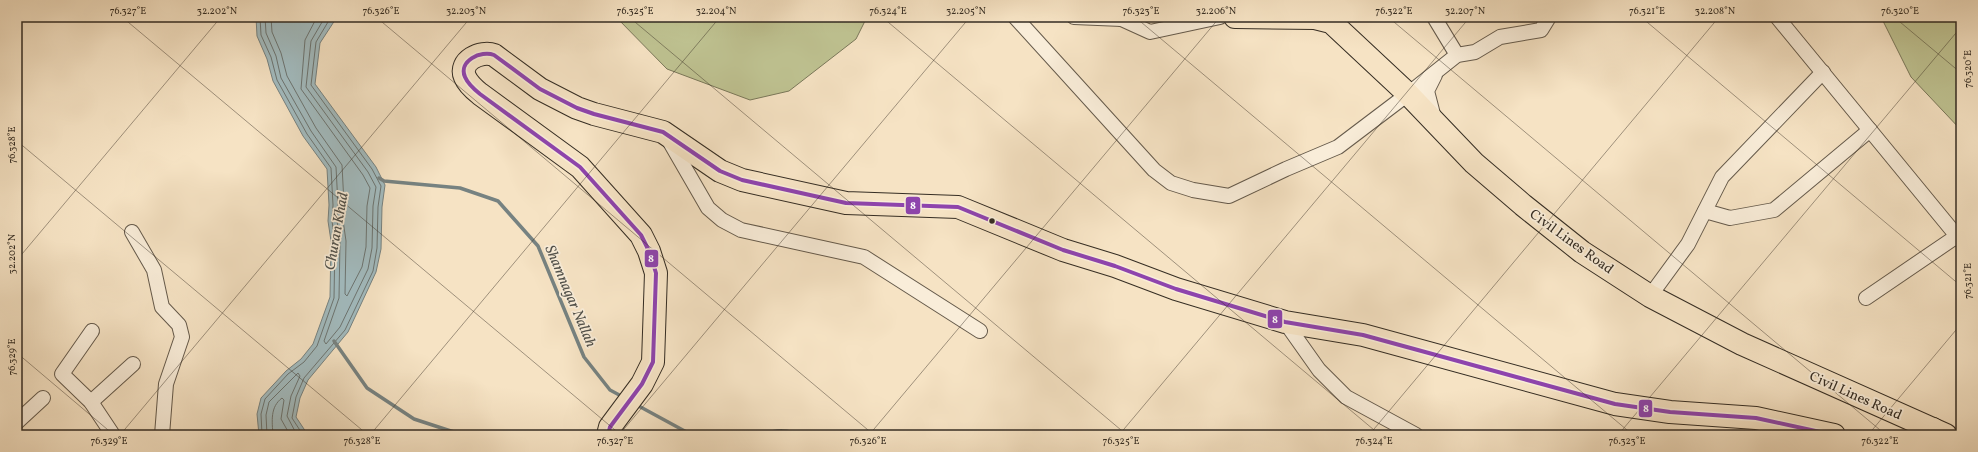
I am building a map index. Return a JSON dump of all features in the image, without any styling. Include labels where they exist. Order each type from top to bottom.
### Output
[{"type":"main road","name":"Civil Lines Road","points":[[1235,17],[1315,18],[1329,20],[1408,94],[1474,163],[1522,205],[1582,252],[1650,296],[1742,344],[1932,433]]},
{"type":"main road","points":[[608,435],[610,427],[621,410],[642,384],[649,372],[654,353],[656,273],[646,243],[629,220],[580,167],[480,94],[465,77],[466,67],[476,55],[489,53],[540,89],[585,112],[663,132],[720,171],[742,180],[846,203],[958,207],[1063,250],[1115,266],[1176,289],[1285,322],[1363,335],[1615,404],[1670,412],[1756,418],[1834,435]]},
{"type":"street","points":[[1015,17],[1154,170],[1171,183],[1193,190],[1229,196],[1286,169],[1338,147],[1457,55],[1475,52],[1500,37],[1541,30],[1548,17]]},
{"type":"street","points":[[1074,17],[1119,18],[1150,32],[1220,17]]},
{"type":"street","points":[[1434,17],[1457,55]]},
{"type":"street","points":[[1777,17],[1959,239],[1866,298]]},
{"type":"street","points":[[1435,122],[1427,91],[1436,71]]},
{"type":"street","points":[[1650,296],[1688,244],[1722,177],[1823,72]]},
{"type":"street","points":[[1705,211],[1730,218],[1774,210],[1870,130]]},
{"type":"street","points":[[663,132],[708,208],[722,220],[742,230],[864,257],[980,331]]},
{"type":"street","points":[[132,232],[154,270],[162,307],[179,325],[182,337],[166,384],[162,435]]},
{"type":"street","points":[[1285,322],[1319,370],[1346,397],[1416,435]]},
{"type":"street","points":[[92,332],[62,374],[91,402],[112,435]]},
{"type":"street","points":[[91,402],[133,364]]},
{"type":"street","points":[[17,422],[43,398]]},
{"type":"green space","points":[[616,17],[867,17],[856,39],[789,91],[750,100],[667,69]]},
{"type":"green space","points":[[1881,17],[1961,17],[1961,130],[1911,77]]},
{"type":"water","name":"Churan Khad","points":[[256,17],[337,17],[320,43],[315,84],[376,167],[385,185],[382,207],[381,249],[376,272],[348,332],[308,380],[300,398],[296,417],[308,435],[259,435],[257,414],[261,398],[286,371],[301,359],[313,344],[330,297],[331,241],[328,221],[329,205],[327,169],[303,136],[273,81],[267,59],[257,36]]},
{"type":"waterway","name":"Shamnagar Nallah","points":[[379,178],[384,181],[460,188],[498,201],[538,246],[584,357],[610,390],[623,397]]},
{"type":"waterway","points":[[334,341],[367,388],[414,419],[463,435]]},
{"type":"waterway","name":"Shamnagar Nallah","points":[[635,404],[692,435]]},
{"type":"waterway","name":"Shamnagar Nallah","points":[[764,435],[782,431],[801,435]]},
{"type":"transit line","name":"8","points":[[608,435],[610,427],[642,384],[653,362],[656,273],[649,251],[641,235],[580,167],[474,89],[465,77],[464,71],[468,62],[477,56],[483,54],[494,55],[540,89],[577,108],[594,114],[663,132],[720,171],[742,180],[846,203],[958,207],[1063,250],[1115,266],[1176,289],[1285,322],[1363,335],[1615,404],[1670,412],[1756,418],[1834,435]]}]
